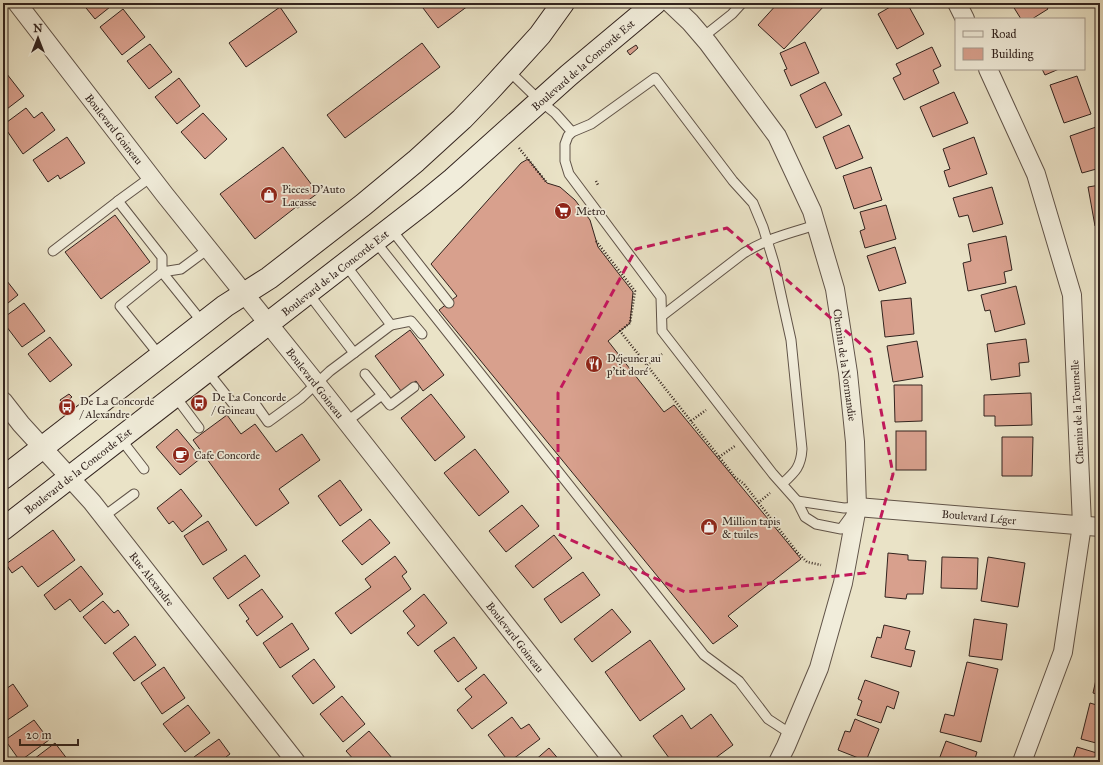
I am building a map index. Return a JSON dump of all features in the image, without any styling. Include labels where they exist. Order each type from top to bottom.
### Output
[{"type":"street","name":"Boulevard Goineau","points":[[17,3],[208,249],[316,383],[614,762]]},
{"type":"street","points":[[3,478],[225,306],[269,278],[402,173],[467,114],[540,35],[563,3]]},
{"type":"street","name":"Boulevard de la Concorde Est","points":[[3,529],[383,235],[453,179],[590,57],[655,3]]},
{"type":"street","name":"Chemin de la Normandie","points":[[670,3],[703,37],[777,136],[812,211],[835,289],[848,373],[855,442],[857,506],[843,583],[819,668],[778,762]]},
{"type":"street","points":[[957,3],[964,18]]},
{"type":"street","name":"Chemin de la Tournelle","points":[[988,70],[1036,174],[1072,295],[1082,525],[1063,652],[1022,762]]},
{"type":"street","name":"Rue Alexandre","points":[[3,401],[42,448],[92,502],[296,762]]},
{"type":"street","name":"Boulevard Léger","points":[[857,506],[1100,527]]},
{"type":"lane","points":[[703,37],[732,14],[742,3]]},
{"type":"lane","points":[[508,70],[540,101],[556,112],[572,132]]},
{"type":"lane","points":[[782,484],[797,469],[801,459],[802,449],[791,340],[768,240],[753,203],[733,181],[655,78],[591,124],[572,132],[566,139],[565,144],[565,161],[569,174],[661,297],[662,331],[782,484],[797,501],[805,517],[810,522],[841,529],[857,506]]},
{"type":"lane","points":[[53,251],[151,176]]},
{"type":"lane","points":[[118,201],[162,257],[162,272],[203,323]]},
{"type":"lane","points":[[662,316],[744,253],[768,240],[816,225]]},
{"type":"lane","points":[[383,235],[449,302]]},
{"type":"lane","points":[[383,235],[704,655],[739,681],[768,719],[791,734]]},
{"type":"lane","points":[[160,356],[120,306],[162,272],[181,269],[208,249]]},
{"type":"lane","points":[[345,264],[391,325]]},
{"type":"lane","points":[[308,293],[354,353]]},
{"type":"lane","points":[[207,371],[234,404],[256,405],[268,422],[301,398],[316,383],[391,325],[411,321],[422,334]]},
{"type":"lane","points":[[365,374],[390,405],[414,387]]},
{"type":"lane","points":[[346,422],[382,395]]},
{"type":"lane","points":[[175,396],[200,428]]},
{"type":"lane","points":[[120,438],[144,469]]},
{"type":"lane","points":[[103,517],[134,494]]},
{"type":"lane","points":[[797,501],[844,508],[857,506]]},
{"type":"path","points":[[519,147],[547,183]]},
{"type":"path","points":[[596,181],[598,185]]},
{"type":"path","points":[[596,241],[636,291],[630,323],[620,331],[735,477],[744,484],[797,552],[808,562],[821,565]]},
{"type":"path","points":[[647,365],[674,345]]},
{"type":"highlighted area","points":[[727,228],[870,352],[893,474],[865,573],[685,592],[558,534],[558,393],[636,249]]},
{"type":"building","points":[[82,3],[115,3],[95,19]]},
{"type":"building","points":[[472,3],[438,28],[420,4]]},
{"type":"building","points":[[778,3],[823,3],[825,5],[784,49],[758,25]]},
{"type":"building","points":[[897,3],[907,3],[924,34],[897,49],[878,14]]},
{"type":"building","points":[[1011,3],[1044,3],[1048,9],[1034,18],[1020,18]]},
{"type":"building","points":[[280,7],[297,32],[246,67],[229,43]]},
{"type":"building","points":[[123,9],[145,37],[122,55],[100,27]]},
{"type":"building","points":[[805,42],[819,73],[791,86],[784,70],[787,69],[780,53]]},
{"type":"building","points":[[422,43],[440,67],[345,138],[327,115]]},
{"type":"building","points":[[150,44],[172,72],[149,89],[127,61]]},
{"type":"building","points":[[636,45],[638,48],[630,55],[627,51]]},
{"type":"building","points":[[932,47],[941,66],[933,70],[939,83],[904,100],[893,78],[901,74],[896,64]]},
{"type":"building","points":[[3,69],[24,96],[3,112]]},
{"type":"building","points":[[1042,70],[1057,70],[1045,75]]},
{"type":"building","points":[[1077,76],[1091,114],[1064,123],[1050,85]]},
{"type":"building","points":[[179,78],[200,106],[177,124],[155,97]]},
{"type":"building","points":[[825,82],[842,115],[816,128],[800,95]]},
{"type":"building","points":[[954,92],[968,123],[933,137],[920,107]]},
{"type":"building","points":[[26,108],[34,118],[42,112],[55,130],[23,154],[3,125]]},
{"type":"building","points":[[203,113],[227,139],[205,159],[181,132]]},
{"type":"building","points":[[849,125],[863,158],[836,169],[823,137]]},
{"type":"building","points":[[1099,126],[1100,168],[1082,173],[1070,136]]},
{"type":"building","points":[[67,137],[85,163],[60,179],[58,175],[48,182],[33,160]]},
{"type":"building","points":[[974,137],[987,174],[949,187],[944,171],[950,169],[943,149]]},
{"type":"building","points":[[283,147],[318,193],[298,208],[296,207],[255,239],[220,194]]},
{"type":"building","points":[[528,159],[547,183],[560,187],[575,200],[590,220],[598,247],[633,292],[630,323],[608,341],[664,412],[674,405],[801,559],[728,616],[738,626],[713,644],[439,310],[457,296],[431,264],[521,163]]},
{"type":"building","points":[[871,167],[882,200],[854,209],[843,176]]},
{"type":"building","points":[[1100,185],[1100,226],[1095,226],[1088,187]]},
{"type":"building","points":[[992,187],[1003,224],[973,232],[968,215],[959,217],[953,198]]},
{"type":"building","points":[[886,205],[896,239],[865,248],[860,231],[865,229],[860,212]]},
{"type":"building","points":[[115,215],[150,262],[101,299],[65,252]]},
{"type":"building","points":[[1006,236],[1012,270],[1004,272],[1006,283],[968,291],[963,263],[971,261],[968,244]]},
{"type":"building","points":[[895,247],[906,283],[879,291],[867,256]]},
{"type":"building","points":[[3,276],[18,295],[3,307]]},
{"type":"building","points":[[1016,286],[1025,324],[995,332],[990,310],[985,311],[981,295]]},
{"type":"building","points":[[911,298],[914,334],[885,337],[881,301]]},
{"type":"building","points":[[24,303],[45,331],[22,347],[3,322],[3,318]]},
{"type":"building","points":[[410,330],[444,375],[423,391],[416,381],[401,391],[375,356]]},
{"type":"building","points":[[50,337],[72,365],[50,382],[28,354]]},
{"type":"building","points":[[1026,339],[1029,362],[1019,363],[1020,376],[991,380],[987,344]]},
{"type":"building","points":[[917,341],[923,377],[893,382],[887,346]]},
{"type":"building","points":[[894,385],[922,385],[922,421],[895,422]]},
{"type":"building","points":[[1031,393],[1032,425],[995,426],[995,416],[984,416],[984,395]]},
{"type":"building","points":[[69,394],[72,397],[63,404],[60,400]]},
{"type":"building","points":[[431,394],[465,437],[435,461],[401,418]]},
{"type":"building","points":[[227,415],[241,434],[255,424],[276,452],[302,434],[320,460],[279,489],[289,503],[256,526],[193,440]]},
{"type":"building","points":[[177,429],[201,458],[180,475],[156,447]]},
{"type":"building","points":[[896,431],[926,431],[926,470],[896,470]]},
{"type":"building","points":[[1002,437],[1033,437],[1032,476],[1002,476]]},
{"type":"building","points":[[475,449],[509,492],[479,516],[444,473]]},
{"type":"building","points":[[340,480],[362,510],[340,526],[318,496]]},
{"type":"building","points":[[181,489],[202,516],[182,532],[173,521],[169,524],[157,508]]},
{"type":"building","points":[[522,505],[539,526],[506,552],[489,531]]},
{"type":"building","points":[[370,519],[390,543],[362,565],[342,541]]},
{"type":"building","points":[[208,521],[227,550],[203,565],[184,536]]},
{"type":"building","points":[[53,530],[75,560],[38,587],[22,566],[12,573],[6,564]]},
{"type":"building","points":[[554,535],[572,558],[533,588],[515,566]]},
{"type":"building","points":[[888,553],[908,555],[908,560],[926,561],[923,594],[907,594],[906,599],[885,597]]},
{"type":"building","points":[[245,555],[260,576],[228,599],[213,578]]},
{"type":"building","points":[[395,556],[407,572],[402,576],[411,589],[351,634],[335,613],[371,587],[365,579]]},
{"type":"building","points":[[942,557],[978,558],[977,589],[941,588]]},
{"type":"building","points":[[988,557],[1025,563],[1018,607],[981,601]]},
{"type":"building","points":[[81,566],[103,594],[80,612],[70,599],[55,610],[44,595]]},
{"type":"building","points":[[583,572],[600,595],[561,623],[544,599]]},
{"type":"building","points":[[262,589],[283,617],[257,636],[246,621],[249,619],[239,605]]},
{"type":"building","points":[[424,594],[447,623],[418,646],[407,633],[415,626],[403,611]]},
{"type":"building","points":[[103,601],[114,613],[118,610],[129,625],[105,644],[83,617]]},
{"type":"building","points":[[612,609],[631,632],[592,662],[574,639]]},
{"type":"building","points":[[974,619],[1007,624],[1002,660],[969,656]]},
{"type":"building","points":[[292,623],[309,649],[280,668],[263,643]]},
{"type":"building","points":[[884,625],[910,631],[905,649],[915,651],[911,667],[871,657],[877,637],[881,638]]},
{"type":"building","points":[[135,636],[156,665],[134,681],[113,653]]},
{"type":"building","points":[[454,637],[477,668],[458,682],[434,651]]},
{"type":"building","points":[[650,640],[685,689],[640,721],[605,672]]},
{"type":"building","points":[[314,659],[335,687],[313,704],[292,676]]},
{"type":"building","points":[[967,662],[998,669],[981,742],[940,732],[945,714],[954,716]]},
{"type":"building","points":[[1100,662],[1100,695],[1093,693]]},
{"type":"building","points":[[164,667],[185,698],[162,714],[141,683]]},
{"type":"building","points":[[484,674],[507,703],[472,729],[457,710],[472,697],[465,689]]},
{"type":"building","points":[[865,680],[899,692],[894,709],[887,706],[881,723],[857,715],[862,701],[858,699]]},
{"type":"building","points":[[13,684],[28,706],[3,723],[3,691]]},
{"type":"building","points":[[342,696],[365,724],[343,742],[320,714]]},
{"type":"building","points":[[1090,703],[1100,706],[1100,744],[1081,739]]},
{"type":"building","points":[[188,705],[210,733],[185,752],[163,724]]},
{"type":"building","points":[[711,714],[733,745],[710,762],[672,762],[653,736],[682,715],[691,729]]},
{"type":"building","points":[[512,717],[521,729],[529,724],[540,739],[509,762],[488,735]]},
{"type":"building","points":[[855,719],[879,729],[866,761],[838,750],[845,731],[850,732]]},
{"type":"building","points":[[34,720],[49,740],[20,761],[5,740]]},
{"type":"building","points":[[369,731],[392,758],[387,762],[366,762],[365,760],[363,762],[356,762],[346,751]]},
{"type":"building","points":[[219,739],[230,754],[226,757],[230,762],[198,762],[194,757]]},
{"type":"building","points":[[946,741],[977,752],[974,762],[938,762]]},
{"type":"building","points":[[55,743],[68,760],[66,762],[30,762]]},
{"type":"building","points":[[1077,747],[1100,754],[1100,762],[1072,762]]},
{"type":"building","points":[[549,748],[561,762],[533,762]]},
{"type":"place","name":"Pieces D'Auto Lacasse","points":[[269,195]]},
{"type":"place","name":"Metro","points":[[563,211]]},
{"type":"place","name":"Déjeuner au p'tit doré","points":[[594,364]]},
{"type":"place","name":"De La Concorde / Goineau","points":[[199,403]]},
{"type":"place","name":"De La Concorde / Alexandre","points":[[67,407]]},
{"type":"place","name":"Cafe Concorde","points":[[181,455]]},
{"type":"place","name":"Million tapis & tuiles","points":[[709,527]]}]
